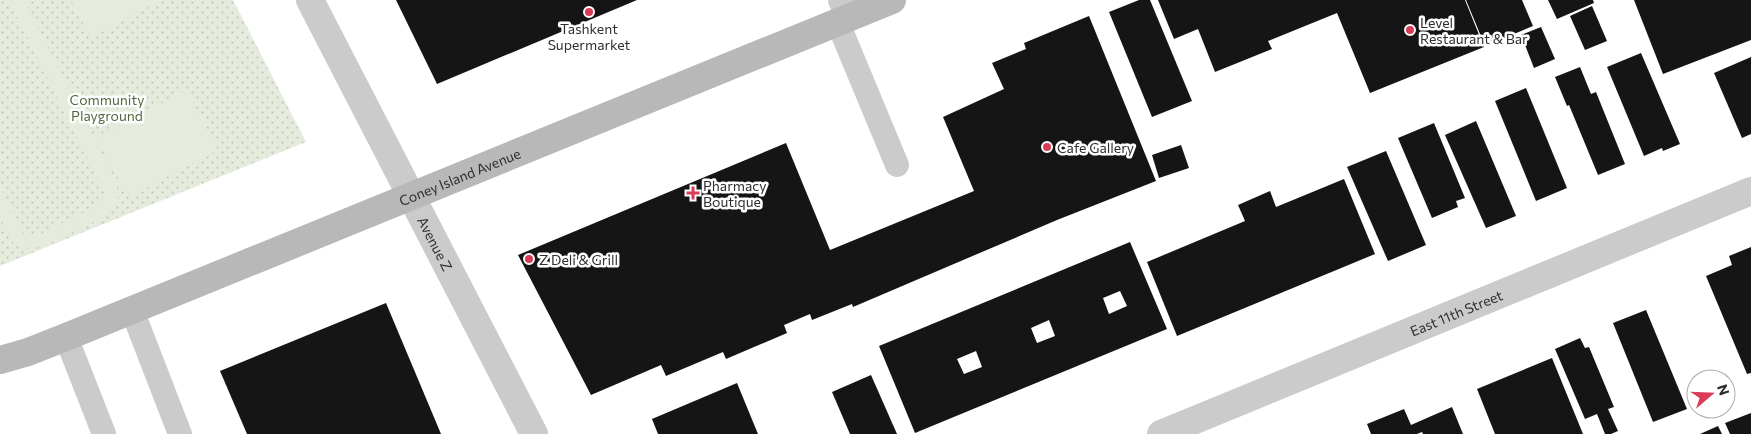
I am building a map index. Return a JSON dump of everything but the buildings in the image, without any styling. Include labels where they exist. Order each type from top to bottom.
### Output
[{"type":"main road","name":"Coney Island Avenue","points":[[0,360],[28,352],[66,337],[412,197],[843,13],[892,0]]},
{"type":"main road","name":"Coney Island Avenue","points":[[0,377],[28,352]]},
{"type":"street","name":"Avenue Z","points":[[310,0],[534,434]]},
{"type":"street","name":"East 11th Street","points":[[1161,434],[1751,191]]},
{"type":"lane","points":[[843,13],[897,165]]},
{"type":"lane","points":[[132,310],[180,434]]},
{"type":"lane","points":[[66,337],[104,434]]},
{"type":"green space","name":"Community Playground","points":[[0,0],[233,0],[306,142],[0,266]]},
{"type":"green space","points":[[0,0],[24,0],[117,184],[118,201],[108,215],[42,247],[27,248],[13,243],[0,217],[0,186],[23,233],[33,238],[100,204],[105,194],[14,10],[6,1]]},
{"type":"green space","points":[[71,0],[162,0],[91,37]]},
{"type":"green space","points":[[187,90],[218,150],[128,197],[96,137]]},
{"type":"place","name":"Tashkent Supermarket","points":[[589,12]]},
{"type":"place","name":"Level Restaurant & Bar","points":[[1410,30]]},
{"type":"place","name":"Cafe Gallery","points":[[1047,147]]},
{"type":"place","name":"Pharmacy Boutique","points":[[693,193]]},
{"type":"place","name":"Z Deli & Grill","points":[[529,259]]}]
